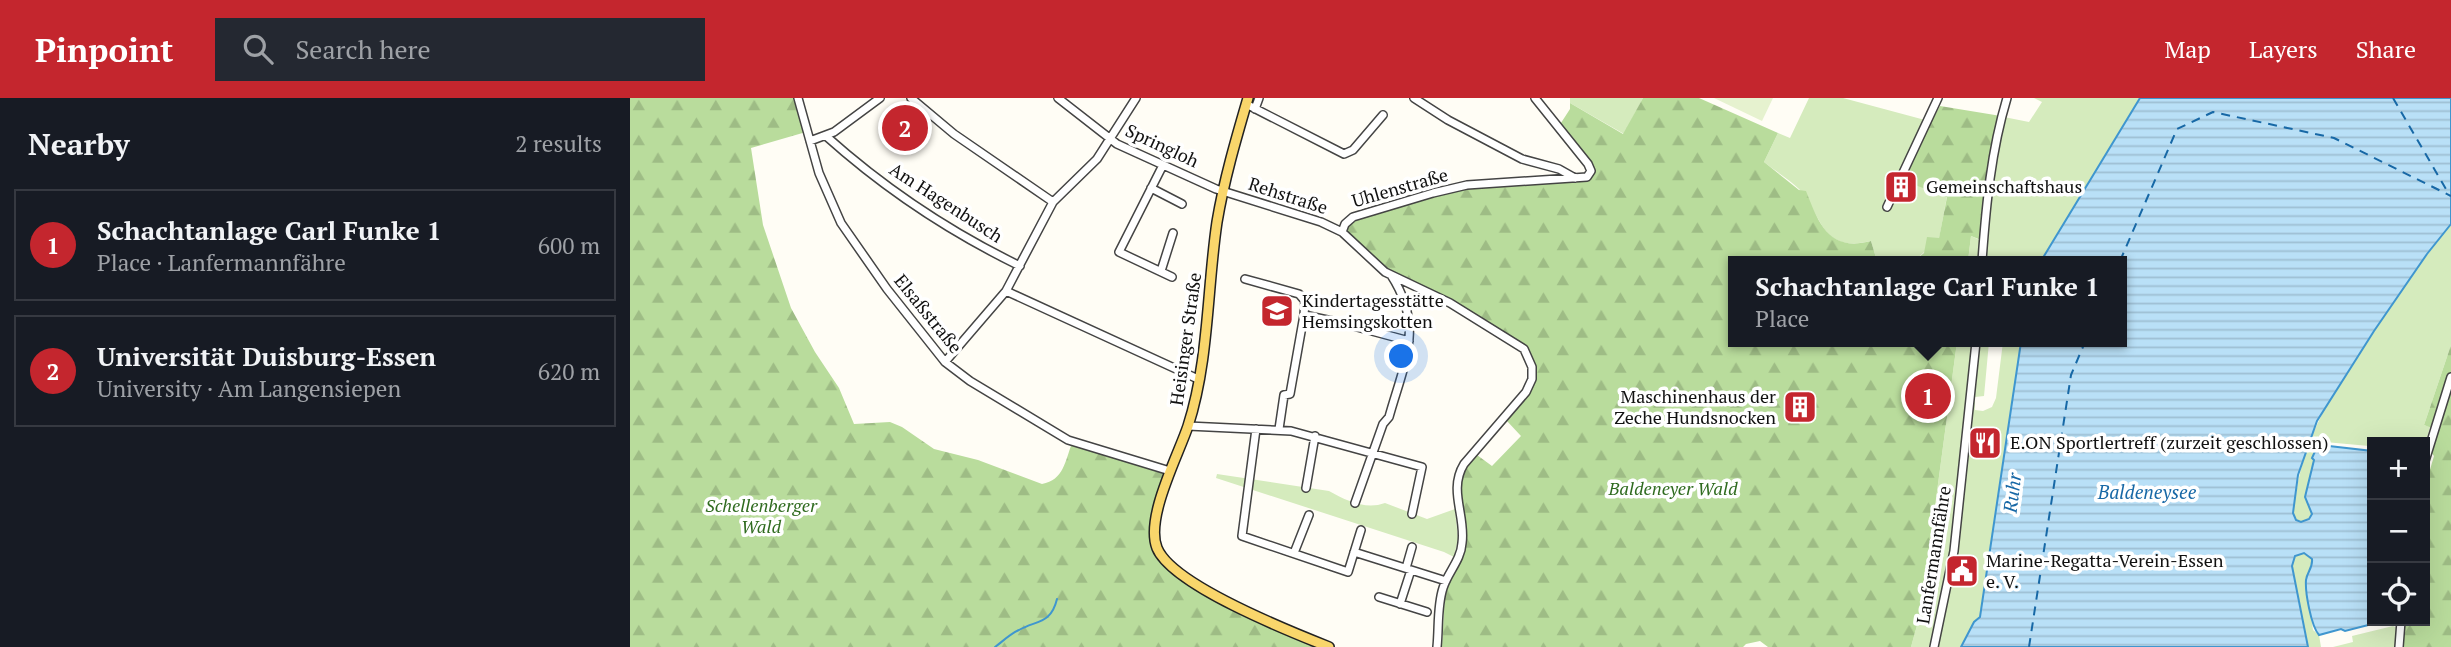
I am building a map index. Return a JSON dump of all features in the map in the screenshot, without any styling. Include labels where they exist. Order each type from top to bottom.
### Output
[{"type":"main road","name":"Heisinger Straße","points":[[1250,104],[1223,191],[1198,379],[1188,426],[1170,471],[1154,534],[1156,547],[1166,561],[1205,589],[1231,605],[1329,647]]},
{"type":"street","name":"Elsaßstraße","points":[[798,98],[825,188],[849,237],[929,345],[945,362],[970,382],[1068,440],[1170,471]]},
{"type":"street","points":[[810,141],[827,135],[880,98]]},
{"type":"street","points":[[911,98],[954,134],[1053,201]]},
{"type":"street","name":"Springloh","points":[[1058,98],[1110,139],[1223,191]]},
{"type":"street","points":[[945,362],[1006,291],[1053,201],[1092,164],[1136,98]]},
{"type":"street","name":"Heisinger Straße","points":[[1250,104],[1259,98]]},
{"type":"street","points":[[1414,98],[1448,120],[1522,159],[1559,169],[1579,179],[1590,175],[1588,164],[1535,98]]},
{"type":"street","points":[[1887,206],[1938,98]]},
{"type":"street","points":[[1983,256],[1991,173],[1998,128],[2007,98]]},
{"type":"street","points":[[1250,104],[1344,154],[1353,150],[1383,115]]},
{"type":"street","name":"Am Hagenbusch","points":[[827,135],[857,163],[927,212],[969,240],[1020,266]]},
{"type":"street","points":[[1163,165],[1119,252],[1172,277]]},
{"type":"street","name":"Uhlenstraße","points":[[1437,647],[1440,602],[1462,543],[1457,477],[1464,464],[1526,392],[1532,379],[1532,367],[1524,349],[1450,303],[1391,275],[1342,232],[1345,224],[1353,217],[1447,189],[1477,184],[1579,179]]},
{"type":"street","points":[[1151,188],[1182,204]]},
{"type":"street","name":"Rehstraße","points":[[1223,191],[1321,222],[1342,232]]},
{"type":"street","points":[[1161,271],[1173,233]]},
{"type":"street","points":[[1355,503],[1383,424],[1389,417],[1409,341],[1408,309],[1391,275]]},
{"type":"street","points":[[1245,279],[1299,293],[1306,301],[1290,394],[1284,395],[1279,429]]},
{"type":"street","points":[[1006,291],[1198,379]]},
{"type":"street","points":[[1304,315],[1409,341]]},
{"type":"street","name":"Lanfermannfähre","points":[[1934,647],[1954,551],[1975,347]]},
{"type":"street","points":[[2430,445],[2451,377]]},
{"type":"street","points":[[1188,426],[1279,429],[1315,436],[1422,467],[1412,514]]},
{"type":"street","points":[[1255,429],[1242,536],[1348,572],[1361,530]]},
{"type":"street","points":[[1306,488],[1315,436]]},
{"type":"street","points":[[1294,553],[1309,514]]},
{"type":"street","points":[[1400,604],[1412,547]]},
{"type":"street","points":[[1354,552],[1446,581]]},
{"type":"street","points":[[1379,597],[1427,612]]},
{"type":"street","points":[[2399,647],[2400,626]]},
{"type":"green space","name":"Schellenberger Wald","points":[[630,98],[796,98],[806,132],[751,148],[763,225],[791,308],[839,388],[854,424],[890,422],[934,449],[978,460],[1042,484],[1059,474],[1072,443],[1169,471],[1154,537],[1178,572],[1320,647],[630,647]]},
{"type":"green space","points":[[1570,98],[1643,98],[1624,134],[1570,103]]},
{"type":"green space","name":"Baldeneyer Wald","points":[[1643,98],[1699,98],[1778,133],[1764,162],[1799,190],[1806,191],[1821,224],[1835,239],[1857,243],[1871,241],[1876,256],[1728,256],[1728,347],[1956,347],[1921,611],[1911,647],[1768,647],[1760,641],[1743,647],[1442,647],[1445,592],[1461,560],[1459,482],[1464,468],[1477,455],[1492,466],[1521,436],[1506,420],[1531,385],[1529,353],[1449,300],[1391,273],[1344,232],[1349,220],[1447,190],[1592,174],[1559,126],[1570,109],[1570,103],[1623,134]]},
{"type":"green space","points":[[1714,98],[1773,98],[1762,121]]},
{"type":"green space","points":[[1809,98],[1843,98],[1925,120],[1947,196],[1939,239],[1920,256],[1876,256],[1871,241],[1841,242],[1832,237],[1799,189],[1764,162],[1778,133],[1790,138]]},
{"type":"green space","points":[[2034,98],[2140,98],[2044,256],[1969,256],[1971,236],[1984,242],[1992,173],[2004,117],[2029,122],[2042,102]]},
{"type":"green space","points":[[1940,106],[2001,116],[1981,240],[1971,236],[1969,256],[1920,256],[1924,253],[1927,237],[1939,238],[1947,197],[1899,179]]},
{"type":"green space","points":[[2451,224],[2451,345],[2424,425],[2430,427],[2427,437],[2367,437],[2367,446],[2325,442],[2325,447],[2316,448],[2312,458],[2314,459],[2305,497],[2312,514],[2306,522],[2296,520],[2293,508],[2301,471],[2317,425],[2340,382],[2415,271]]},
{"type":"green space","points":[[2451,345],[2451,647],[2403,647],[2405,626],[2430,626],[2430,470],[2437,430],[2424,425]]},
{"type":"green space","points":[[1956,347],[1989,347],[1984,396],[1975,397],[1975,410],[1983,411],[1992,407],[1996,398],[2002,347],[2020,347],[1980,617],[1974,622],[1961,647],[1911,647],[1921,611]]},
{"type":"green space","points":[[1217,474],[1329,491],[1364,505],[1385,503],[1427,519],[1455,509],[1458,539],[1454,557],[1216,478]]},
{"type":"green space","points":[[2299,553],[2312,559],[2312,569],[2306,579],[2307,589],[2313,630],[2319,635],[2321,647],[2308,647],[2292,566],[2292,560]]},
{"type":"green space","points":[[2393,626],[2397,628],[2395,647],[2333,647],[2353,642],[2352,636]]},
{"type":"water","name":"Baldeneysee","points":[[2140,98],[2451,98],[2451,224],[2374,331],[2317,421],[2298,475],[2293,513],[2296,520],[2301,522],[2309,519],[2312,514],[2305,497],[2314,460],[2312,458],[2317,447],[2367,450],[2367,625],[2319,635],[2311,617],[2306,592],[2306,580],[2312,559],[2304,553],[2295,556],[2292,566],[2308,647],[1961,647],[1974,622],[1980,617],[2020,347],[2127,347],[2127,256],[2044,256]]},
{"type":"waterway","points":[[995,647],[1016,632],[1047,617],[1057,599]]},
{"type":"ferry route","points":[[2393,98],[2450,196]]},
{"type":"ferry route","points":[[2122,256],[2177,129],[2213,112],[2334,138],[2451,196]]},
{"type":"ferry route","points":[[2029,647],[2071,375],[2083,347]]},
{"type":"place","name":"Universität Duisburg-Essen","points":[[905,128]]},
{"type":"place","name":"Gemeinschaftshaus","points":[[1901,187]]},
{"type":"place","name":"Kindertagesstätte Hemsingskotten","points":[[1277,311]]},
{"type":"place","name":"Schachtanlage Carl Funke 1","points":[[1928,396]]},
{"type":"place","name":"Maschinenhaus der Zeche Hundsnocken","points":[[1800,407]]},
{"type":"place","name":"E.ON Sportlertreff (zurzeit geschlossen)","points":[[1985,443]]},
{"type":"place","name":"Marine-Regatta-Verein-Essen e. V.","points":[[1962,571]]},
{"type":"water label","name":"Ruhr","points":[[2012,493]]}]
